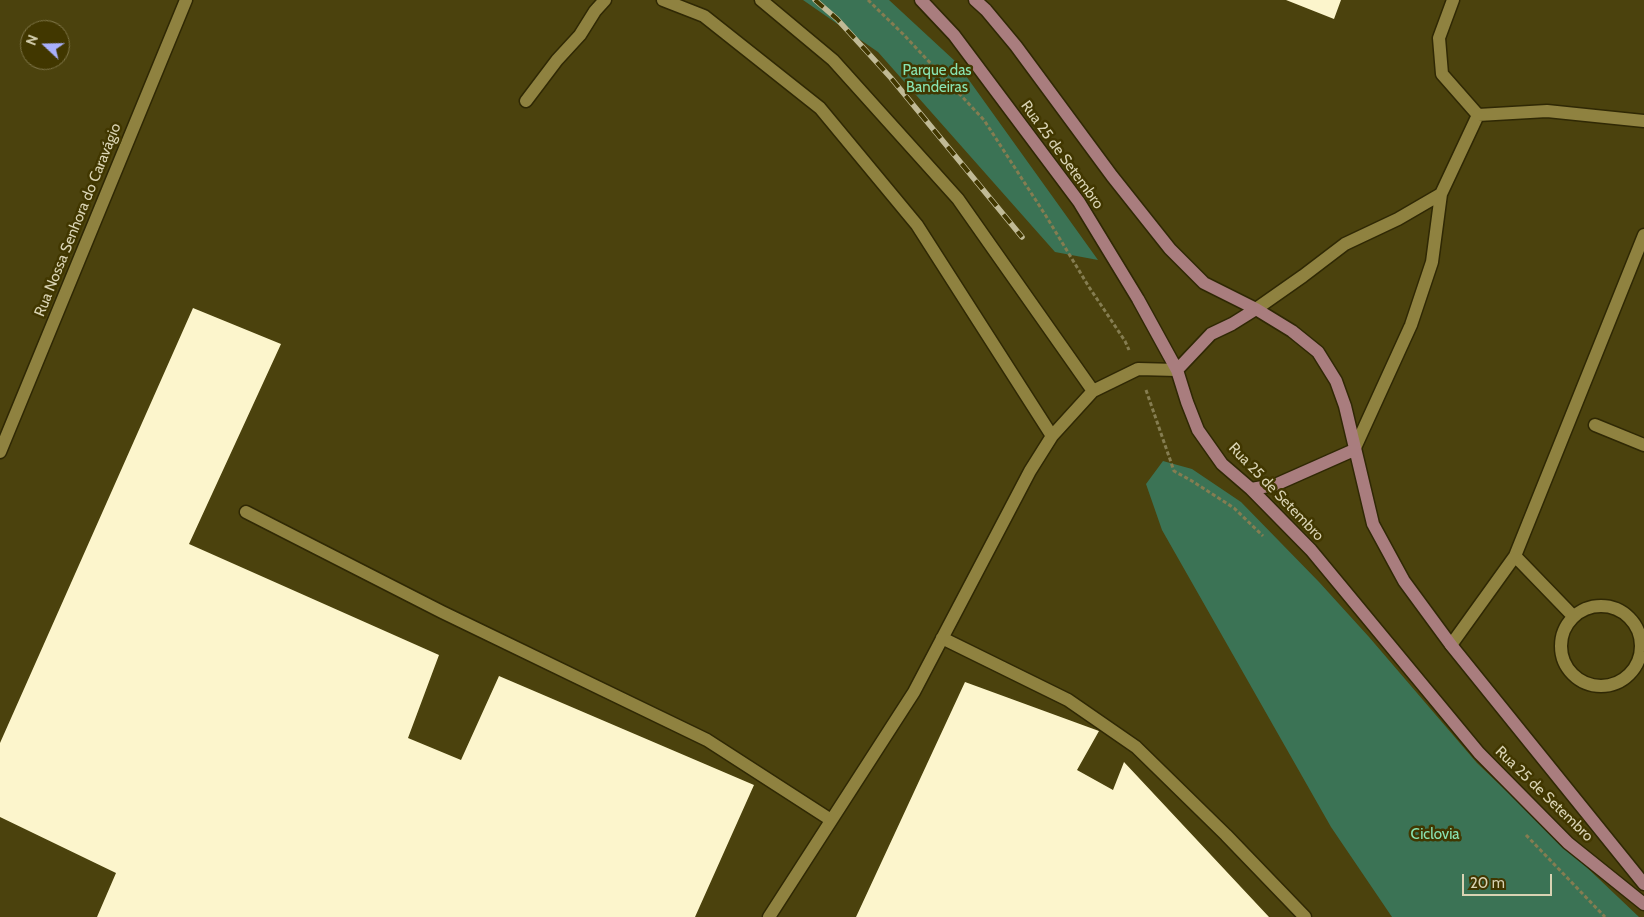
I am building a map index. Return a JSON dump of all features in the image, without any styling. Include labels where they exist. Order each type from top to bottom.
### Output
[{"type":"main road","name":"Rua 25 de Setembro","points":[[921,0],[954,35],[1079,202],[1138,299],[1177,370],[1198,430],[1222,464],[1251,489],[1311,550],[1479,753],[1568,842],[1644,904]]},
{"type":"main road","name":"Rua 25 de Setembro","points":[[975,0],[986,10],[1016,46],[1112,176],[1170,249],[1204,283],[1256,309],[1292,331],[1318,352],[1336,381],[1345,406],[1354,450],[1374,524],[1404,581],[1451,645],[1644,884]]},
{"type":"main road","points":[[1177,370],[1211,334],[1256,309]]},
{"type":"main road","points":[[1251,489],[1275,485],[1354,450]]},
{"type":"street","name":"Rua Nossa Senhora do Caravágio","points":[[0,452],[186,0]]},
{"type":"street","points":[[526,101],[557,60],[580,35],[595,11],[605,0]]},
{"type":"street","points":[[663,0],[704,16],[820,108],[917,225],[1052,436]]},
{"type":"street","points":[[761,0],[833,60],[958,198],[1093,391]]},
{"type":"street","points":[[1453,0],[1439,38],[1442,74],[1478,115]]},
{"type":"street","points":[[1478,115],[1547,111],[1644,121]]},
{"type":"street","points":[[1354,450],[1411,325],[1432,262],[1442,194],[1478,115]]},
{"type":"street","points":[[1256,309],[1345,244],[1398,219],[1442,194]]},
{"type":"street","points":[[1451,645],[1515,556],[1644,235]]},
{"type":"street","points":[[769,917],[914,692],[1030,471],[1052,436],[1093,391],[1138,369],[1177,370]]},
{"type":"street","points":[[1595,425],[1644,445]]},
{"type":"street","points":[[246,512],[442,612],[707,740],[831,820]]},
{"type":"street","points":[[1515,556],[1573,616]]},
{"type":"street","points":[[1590,607],[1611,607],[1628,616],[1642,631],[1640,657],[1626,678],[1603,688],[1579,682],[1563,662],[1560,638],[1573,616],[1590,607]]},
{"type":"street","points":[[942,638],[1068,700],[1136,747],[1226,835],[1305,917]]},
{"type":"path","points":[[868,0],[903,34],[984,120],[1046,216],[1088,287],[1125,341]]},
{"type":"green space","name":"Parque das Bandeiras","points":[[803,0],[889,0],[956,62],[1098,260],[1055,252],[878,52]]},
{"type":"green space","name":"Ciclovia","points":[[1163,461],[1192,469],[1241,502],[1319,582],[1369,637],[1477,763],[1639,917],[1392,917],[1331,827],[1162,530],[1146,484]]},
{"type":"building","points":[[1286,0],[1341,0],[1334,19]]},
{"type":"building","points":[[193,308],[281,344],[189,544],[439,655],[408,738],[461,760],[499,676],[754,785],[695,917],[97,917],[116,873],[0,817],[0,743]]},
{"type":"building","points":[[965,682],[1099,731],[1077,770],[1113,790],[1124,762],[1269,917],[856,917]]},
{"type":"railway","points":[[815,0],[837,19],[891,78],[1022,237]]}]
